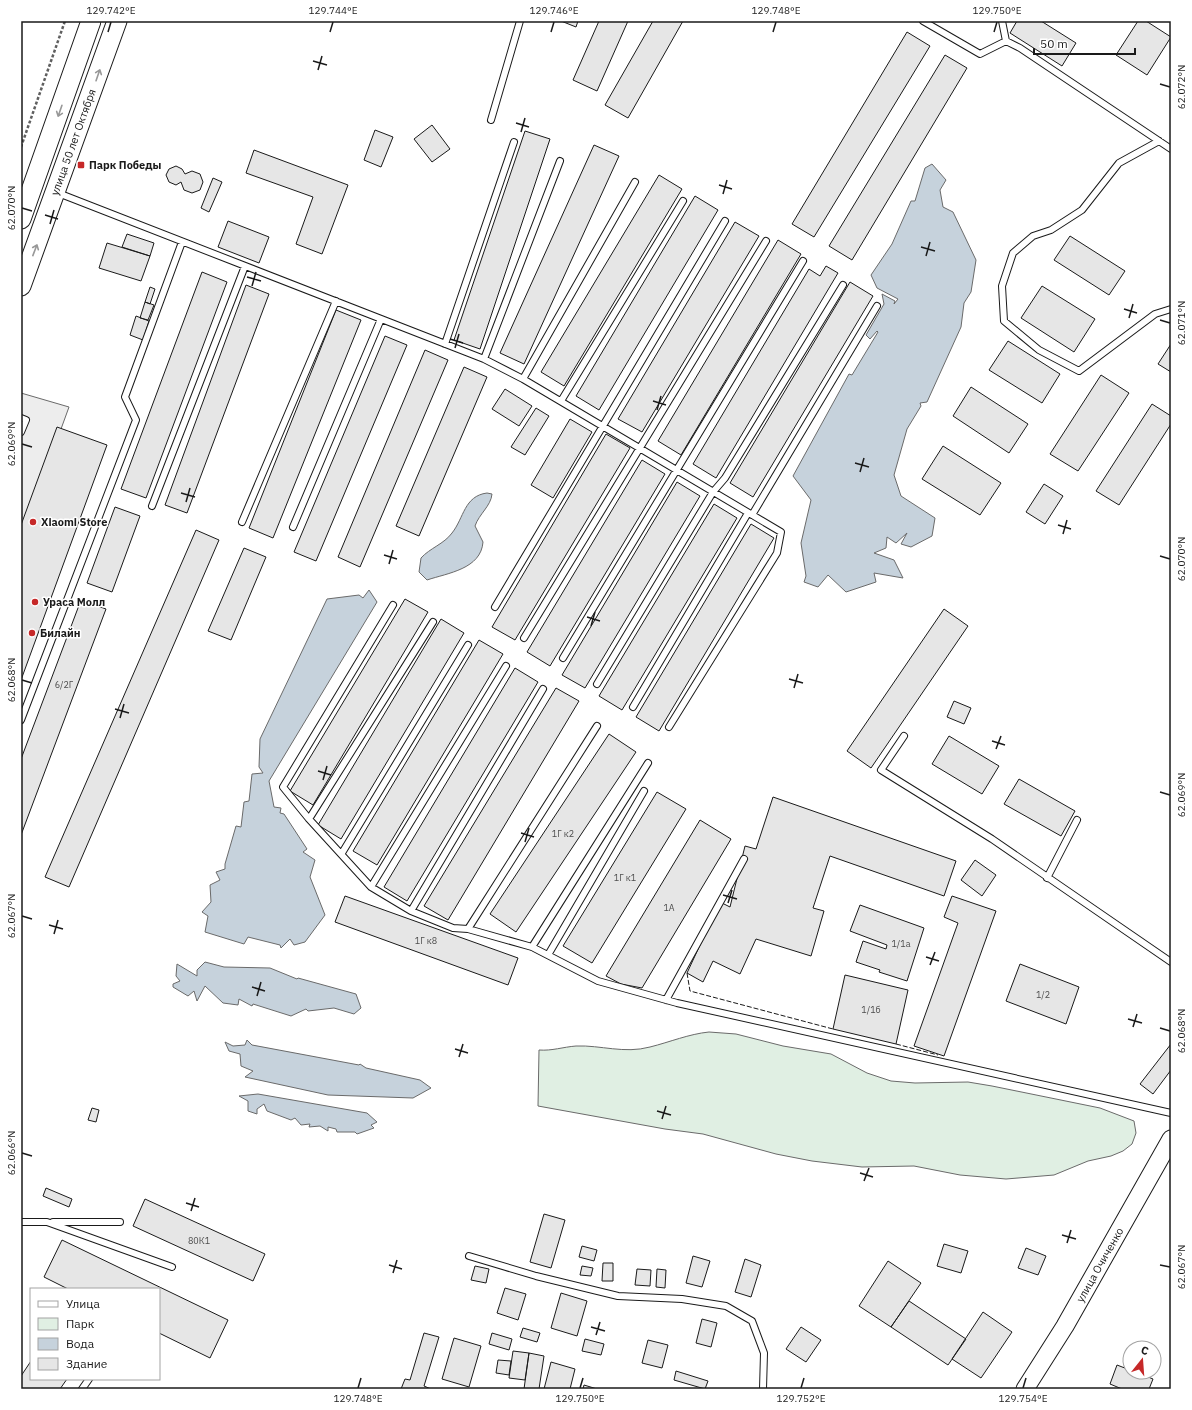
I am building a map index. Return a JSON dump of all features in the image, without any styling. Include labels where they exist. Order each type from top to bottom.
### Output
[{"type":"main road","points":[[21,219],[91,21]]},
{"type":"main road","name":"улица 50 лет Октября","points":[[21,286],[56,193],[117,21]]},
{"type":"street","name":"улица Очиченко","points":[[1025,1389],[1065,1326],[1171,1139]]},
{"type":"lane","points":[[491,120],[520,21]]},
{"type":"lane","points":[[923,21],[980,54],[1006,41]]},
{"type":"lane","points":[[1002,21],[1006,41]]},
{"type":"lane","points":[[1006,41],[1020,48],[1171,149]]},
{"type":"lane","points":[[1159,141],[1119,163],[1082,210],[1051,230],[1033,236],[1013,253],[1002,286],[1004,322],[1038,350],[1079,371],[1155,314],[1171,309]]},
{"type":"lane","points":[[446,344],[514,142]]},
{"type":"lane","points":[[484,359],[560,160]]},
{"type":"lane","points":[[523,379],[635,182]]},
{"type":"lane","points":[[56,193],[484,359],[561,401],[781,532],[777,553],[669,727]]},
{"type":"lane","points":[[561,401],[683,201]]},
{"type":"lane","points":[[495,606],[604,427],[725,221]]},
{"type":"lane","points":[[524,638],[766,241]]},
{"type":"lane","points":[[21,720],[136,420],[125,397],[182,242]]},
{"type":"lane","points":[[563,658],[675,470],[803,261]]},
{"type":"lane","points":[[152,506],[245,266]]},
{"type":"lane","points":[[597,684],[713,492],[725,478],[843,285]]},
{"type":"lane","points":[[242,522],[336,301]]},
{"type":"lane","points":[[634,707],[877,306]]},
{"type":"lane","points":[[293,527],[381,319]]},
{"type":"lane","points":[[21,418],[26,420],[21,432]]},
{"type":"lane","points":[[393,605],[282,787],[371,887],[411,911],[453,928],[468,929],[532,947],[598,981],[666,1000],[1171,1113]]},
{"type":"lane","points":[[309,819],[433,622]]},
{"type":"lane","points":[[342,853],[468,645]]},
{"type":"lane","points":[[371,887],[506,666]]},
{"type":"lane","points":[[411,911],[543,689]]},
{"type":"lane","points":[[468,929],[597,726]]},
{"type":"lane","points":[[904,736],[882,770],[992,839],[1171,962]]},
{"type":"lane","points":[[532,947],[648,763]]},
{"type":"lane","points":[[548,956],[644,791]]},
{"type":"lane","points":[[1047,878],[1077,820]]},
{"type":"lane","points":[[666,1000],[744,859]]},
{"type":"lane","points":[[21,1222],[120,1222]]},
{"type":"lane","points":[[47,1222],[172,1267]]},
{"type":"lane","points":[[469,1256],[536,1276],[618,1296],[682,1299],[726,1306],[752,1321],[764,1353],[762,1389]]},
{"type":"lane","points":[[82,1389],[88,1380]]},
{"type":"path","points":[[21,147],[66,21]]},
{"type":"green space","points":[[709,1032],[736,1034],[783,1046],[831,1054],[867,1073],[891,1081],[915,1083],[968,1082],[1100,1108],[1134,1121],[1136,1133],[1132,1144],[1123,1151],[1111,1156],[1088,1161],[1054,1175],[1006,1179],[960,1175],[914,1166],[862,1167],[812,1161],[776,1154],[703,1134],[665,1129],[538,1106],[539,1050],[585,1046],[631,1050],[657,1045],[694,1034]]},
{"type":"shaded area","points":[[21,393],[69,407],[21,539]]},
{"type":"water","points":[[932,164],[946,180],[940,190],[943,207],[953,212],[976,260],[971,292],[964,303],[961,327],[927,402],[920,403],[921,406],[907,429],[894,475],[901,496],[935,518],[932,536],[911,547],[901,544],[907,533],[896,543],[887,537],[886,548],[874,553],[894,560],[903,578],[874,573],[876,582],[846,592],[828,575],[818,587],[804,582],[806,576],[801,543],[811,500],[793,476],[849,374],[852,375],[878,332],[877,331],[870,339],[866,335],[884,304],[882,294],[895,301],[894,304],[898,299],[877,288],[871,275],[892,244],[911,201],[915,201],[925,168]]},
{"type":"water","points":[[487,493],[492,494],[491,498],[475,526],[483,542],[481,551],[470,564],[453,572],[427,580],[419,572],[421,558],[449,537],[456,527],[465,508],[474,498]]},
{"type":"water","points":[[369,590],[377,602],[269,781],[274,807],[281,808],[280,813],[284,814],[307,849],[303,852],[315,860],[310,877],[325,915],[305,942],[294,945],[290,939],[281,948],[280,945],[248,937],[244,944],[205,932],[208,916],[202,912],[211,902],[210,885],[220,880],[216,872],[225,869],[225,864],[236,826],[241,827],[244,802],[249,801],[252,774],[263,773],[259,767],[260,739],[327,599],[359,595],[363,598]]},
{"type":"water","points":[[205,962],[224,967],[270,968],[297,979],[298,978],[356,994],[361,1008],[354,1014],[334,1008],[308,1011],[306,1009],[291,1016],[253,1004],[252,1006],[239,999],[238,1005],[223,1003],[205,986],[197,1001],[194,991],[188,996],[173,987],[173,984],[180,981],[176,976],[177,964],[197,976],[197,970]]},
{"type":"water","points":[[247,1040],[252,1045],[360,1064],[366,1068],[420,1080],[431,1088],[413,1098],[328,1095],[245,1077],[253,1071],[241,1066],[240,1054],[229,1051],[225,1042],[233,1046],[245,1045]]},
{"type":"water","points":[[258,1094],[367,1113],[377,1122],[371,1125],[374,1128],[357,1134],[355,1132],[337,1132],[336,1129],[328,1127],[328,1131],[320,1126],[309,1127],[310,1124],[301,1125],[295,1118],[291,1120],[267,1111],[264,1104],[257,1109],[257,1114],[248,1111],[248,1101],[239,1096]]},
{"type":"building","points":[[561,21],[578,21],[576,27]]},
{"type":"building","points":[[599,21],[628,21],[597,91],[573,80]]},
{"type":"building","points":[[653,21],[683,21],[628,118],[605,105]]},
{"type":"building","points":[[1017,21],[1041,21],[1076,43],[1062,66],[1010,33]]},
{"type":"building","points":[[1138,21],[1146,21],[1171,37],[1147,75],[1116,55]]},
{"type":"building","points":[[907,32],[930,46],[814,237],[792,224]]},
{"type":"building","points":[[945,55],[967,68],[852,260],[829,246]]},
{"type":"building","points":[[432,125],[450,149],[432,162],[414,139]]},
{"type":"building","points":[[375,130],[393,137],[381,167],[364,160]]},
{"type":"building","points":[[525,131],[550,139],[480,349],[454,340]]},
{"type":"building","points":[[594,145],[619,156],[524,364],[500,353]]},
{"type":"building","points":[[254,150],[348,185],[322,254],[296,244],[313,197],[246,173]]},
{"type":"building","points":[[176,166],[182,169],[185,174],[192,171],[200,174],[203,182],[200,190],[192,193],[184,190],[181,182],[176,185],[169,182],[166,175],[169,169]]},
{"type":"building","points":[[659,175],[682,189],[564,386],[541,372]]},
{"type":"building","points":[[213,178],[222,182],[209,212],[201,208]]},
{"type":"building","points":[[695,196],[718,210],[599,410],[576,396]]},
{"type":"building","points":[[228,221],[269,237],[259,263],[218,247]]},
{"type":"building","points":[[735,222],[759,236],[642,432],[618,419]]},
{"type":"building","points":[[127,234],[154,243],[150,256],[122,247]]},
{"type":"building","points":[[1070,236],[1125,271],[1109,295],[1054,260]]},
{"type":"building","points":[[778,240],[801,254],[681,455],[658,441]]},
{"type":"building","points":[[107,243],[150,256],[141,281],[99,268]]},
{"type":"building","points":[[826,266],[838,273],[716,478],[693,464],[809,269],[820,276]]},
{"type":"building","points":[[202,272],[227,282],[146,498],[121,489]]},
{"type":"building","points":[[850,282],[873,296],[753,497],[730,483]]},
{"type":"building","points":[[246,285],[269,294],[187,513],[165,505]]},
{"type":"building","points":[[1042,286],[1095,319],[1074,352],[1021,318]]},
{"type":"building","points":[[150,287],[155,289],[150,304],[145,302]]},
{"type":"building","points":[[145,302],[154,305],[148,320],[140,318]]},
{"type":"building","points":[[336,310],[361,320],[273,538],[249,528]]},
{"type":"building","points":[[136,316],[149,321],[143,340],[130,335]]},
{"type":"building","points":[[385,336],[407,345],[316,561],[294,552]]},
{"type":"building","points":[[1008,341],[1060,374],[1042,403],[989,370]]},
{"type":"building","points":[[1171,344],[1171,372],[1158,364]]},
{"type":"building","points":[[425,350],[448,360],[360,567],[338,557]]},
{"type":"building","points":[[464,367],[487,377],[419,536],[396,526]]},
{"type":"building","points":[[1101,375],[1129,393],[1078,471],[1050,454]]},
{"type":"building","points":[[971,387],[1028,424],[1009,453],[953,416]]},
{"type":"building","points":[[505,389],[532,406],[519,426],[492,409]]},
{"type":"building","points":[[1152,404],[1171,416],[1171,424],[1119,505],[1096,491]]},
{"type":"building","points":[[536,408],[549,416],[525,455],[511,447]]},
{"type":"building","points":[[570,419],[592,432],[553,498],[531,485]]},
{"type":"building","name":"Ураса Молл","points":[[57,427],[107,445],[21,680],[21,525]]},
{"type":"building","points":[[606,434],[630,448],[515,640],[492,627]]},
{"type":"building","points":[[943,446],[1001,483],[980,515],[922,479]]},
{"type":"building","points":[[642,460],[665,474],[550,666],[527,652]]},
{"type":"building","points":[[677,482],[700,496],[585,688],[562,675]]},
{"type":"building","points":[[1044,484],[1063,496],[1045,524],[1026,512]]},
{"type":"building","points":[[714,504],[737,518],[622,710],[599,696]]},
{"type":"building","points":[[115,507],[140,516],[112,592],[87,583]]},
{"type":"building","points":[[751,524],[774,538],[659,731],[636,717]]},
{"type":"building","points":[[196,530],[219,540],[69,887],[45,877]]},
{"type":"building","points":[[244,548],[266,557],[231,640],[208,631]]},
{"type":"building","points":[[405,599],[428,612],[313,805],[290,791]]},
{"type":"building","points":[[81,600],[106,609],[21,835],[21,759]]},
{"type":"building","points":[[944,609],[968,626],[871,768],[847,751]]},
{"type":"building","points":[[441,619],[464,633],[341,839],[318,825]]},
{"type":"building","points":[[479,640],[503,654],[377,865],[353,851]]},
{"type":"building","points":[[515,668],[538,682],[407,901],[384,887]]},
{"type":"building","points":[[556,688],[579,701],[448,920],[424,906]]},
{"type":"building","points":[[954,701],[971,708],[964,724],[947,717]]},
{"type":"building","points":[[609,734],[636,752],[516,932],[490,914]]},
{"type":"building","points":[[949,736],[999,766],[982,794],[932,764]]},
{"type":"building","points":[[1019,779],[1075,811],[1061,836],[1004,804]]},
{"type":"building","points":[[657,792],[686,809],[592,963],[563,946]]},
{"type":"building","points":[[773,797],[956,861],[944,896],[830,856],[813,908],[824,911],[811,956],[756,939],[740,974],[713,961],[703,982],[687,973],[720,902],[730,907],[745,846],[756,849]]},
{"type":"building","points":[[700,820],[731,839],[642,988],[621,984],[606,976]]},
{"type":"building","points":[[975,860],[996,875],[982,896],[961,880]]},
{"type":"building","points":[[345,896],[518,958],[508,985],[335,922]]},
{"type":"building","points":[[952,896],[996,911],[944,1056],[914,1046],[958,923],[944,917]]},
{"type":"building","points":[[860,905],[924,928],[907,981],[879,972],[880,970],[856,962],[863,941],[886,949],[887,945],[850,931]]},
{"type":"building","points":[[1020,964],[1079,987],[1066,1024],[1006,1001]]},
{"type":"building","points":[[845,975],[908,990],[896,1044],[833,1029]]},
{"type":"building","points":[[1171,1044],[1171,1070],[1153,1094],[1140,1084]]},
{"type":"building","points":[[92,1108],[99,1110],[96,1122],[88,1120]]},
{"type":"building","points":[[46,1188],[72,1199],[69,1207],[43,1196]]},
{"type":"building","points":[[145,1199],[265,1254],[253,1281],[133,1226]]},
{"type":"building","points":[[544,1214],[565,1220],[551,1268],[530,1262]]},
{"type":"building","points":[[62,1240],[228,1320],[210,1358],[160,1333],[160,1288],[66,1288],[44,1277]]},
{"type":"building","points":[[944,1244],[968,1251],[961,1273],[937,1266]]},
{"type":"building","points":[[582,1246],[597,1250],[594,1261],[579,1257]]},
{"type":"building","points":[[1026,1248],[1046,1256],[1038,1275],[1018,1268]]},
{"type":"building","points":[[693,1256],[710,1261],[702,1287],[686,1283]]},
{"type":"building","points":[[745,1259],[761,1265],[751,1297],[735,1292]]},
{"type":"building","points":[[888,1261],[921,1283],[891,1327],[859,1306]]},
{"type":"building","points":[[603,1263],[613,1263],[613,1281],[602,1281]]},
{"type":"building","points":[[475,1266],[489,1269],[486,1283],[471,1280]]},
{"type":"building","points":[[582,1266],[593,1268],[591,1276],[580,1275]]},
{"type":"building","points":[[637,1269],[651,1270],[650,1286],[635,1285]]},
{"type":"building","points":[[657,1269],[666,1270],[665,1288],[656,1287]]},
{"type":"building","points":[[505,1288],[526,1294],[518,1320],[497,1313]]},
{"type":"building","points":[[561,1293],[587,1301],[577,1336],[551,1328]]},
{"type":"building","points":[[909,1301],[966,1339],[948,1365],[891,1327]]},
{"type":"building","points":[[983,1312],[1012,1332],[981,1378],[952,1359]]},
{"type":"building","points":[[702,1319],[717,1323],[711,1347],[696,1343]]},
{"type":"building","points":[[801,1327],[821,1340],[806,1362],[786,1349]]},
{"type":"building","points":[[523,1328],[540,1333],[537,1342],[520,1337]]},
{"type":"building","points":[[424,1333],[439,1337],[424,1386],[431,1389],[401,1389],[405,1379],[410,1380]]},
{"type":"building","points":[[492,1333],[512,1339],[509,1350],[489,1344]]},
{"type":"building","points":[[454,1338],[481,1346],[469,1387],[442,1379]]},
{"type":"building","points":[[585,1339],[604,1344],[601,1355],[582,1351]]},
{"type":"building","points":[[648,1340],[668,1345],[662,1368],[642,1363]]},
{"type":"building","points":[[513,1351],[529,1353],[525,1380],[509,1378]]},
{"type":"building","points":[[529,1353],[544,1356],[539,1389],[524,1389]]},
{"type":"building","points":[[498,1360],[511,1361],[509,1375],[496,1373]]},
{"type":"building","points":[[30,1362],[30,1380],[66,1380],[60,1389],[21,1389],[21,1376]]},
{"type":"building","points":[[551,1362],[575,1369],[570,1389],[544,1389]]},
{"type":"building","points":[[1117,1365],[1122,1367],[1122,1380],[1153,1380],[1149,1389],[1122,1389],[1110,1384]]},
{"type":"building","points":[[676,1371],[708,1381],[705,1389],[674,1380]]},
{"type":"building","points":[[584,1385],[597,1389],[583,1389]]},
{"type":"fence","points":[[687,973],[690,991],[833,1029]]},
{"type":"fence","points":[[896,1044],[938,1055]]},
{"type":"place","name":"Парк Победы","points":[[81,165]]},
{"type":"place","name":"Xiaomi Store","points":[[33,522]]},
{"type":"place","name":"Ураса Молл","points":[[35,602]]},
{"type":"place","name":"Билайн","points":[[32,633]]}]
